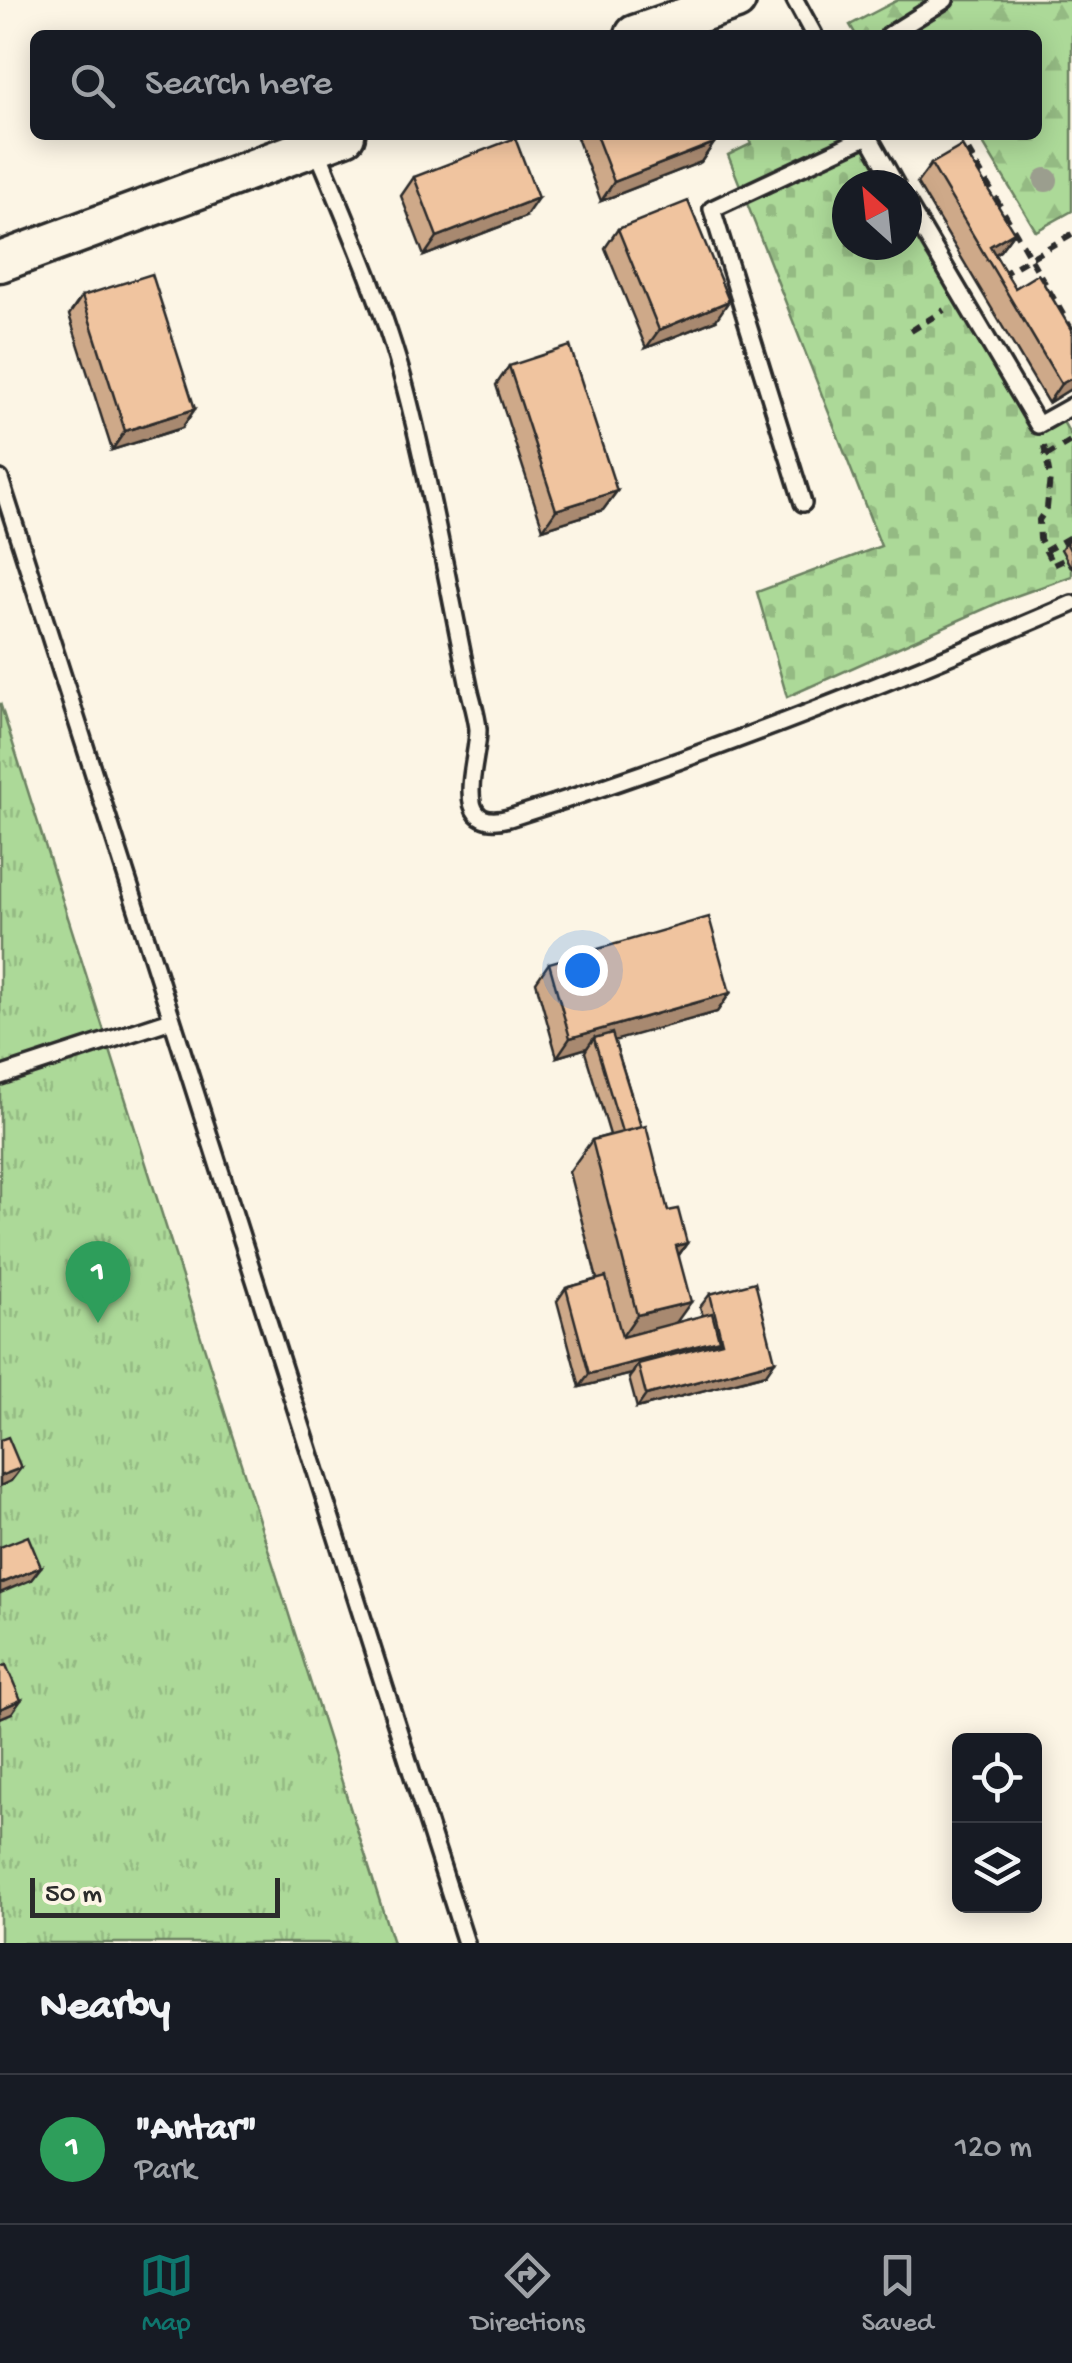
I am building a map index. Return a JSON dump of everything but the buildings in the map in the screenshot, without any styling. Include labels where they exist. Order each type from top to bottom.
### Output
[{"type":"street","points":[[649,30],[736,0]]},
{"type":"street","points":[[0,262],[330,140]]},
{"type":"lane","points":[[795,0],[811,30]]},
{"type":"lane","points":[[897,30],[946,0]]},
{"type":"lane","points":[[330,140],[408,400],[478,728],[470,796],[482,818],[494,822],[648,774],[1072,604]]},
{"type":"lane","points":[[803,503],[712,209],[857,140]]},
{"type":"lane","points":[[871,140],[888,170]]},
{"type":"lane","points":[[922,228],[1038,425],[1072,406]]},
{"type":"lane","points":[[0,479],[466,1943]]},
{"type":"lane","points":[[0,1076],[172,1020]]},
{"type":"path","points":[[961,140],[1072,330]]},
{"type":"path","points":[[954,156],[966,149]]},
{"type":"path","points":[[987,283],[1072,234]]},
{"type":"path","points":[[1038,425],[1050,477],[1046,508],[1039,520],[1040,538],[1053,565],[1066,558]]},
{"type":"path","points":[[1046,456],[1072,440]]},
{"type":"path","points":[[1045,551],[1072,536]]},
{"type":"green space","points":[[898,0],[1072,0],[1072,211],[1036,231],[981,140],[1042,140],[1042,30],[853,30],[850,25]]},
{"type":"green space","points":[[749,140],[864,140],[882,170],[832,170],[832,260],[922,260],[922,238],[1036,430],[1061,418],[1072,437],[1072,576],[1002,601],[787,697],[757,592],[881,546],[728,155],[751,144]]},
{"type":"green space","points":[[0,703],[393,1943],[0,1943]]},
{"type":"place","name":"\"Antar\"","points":[[98,1323]]}]
